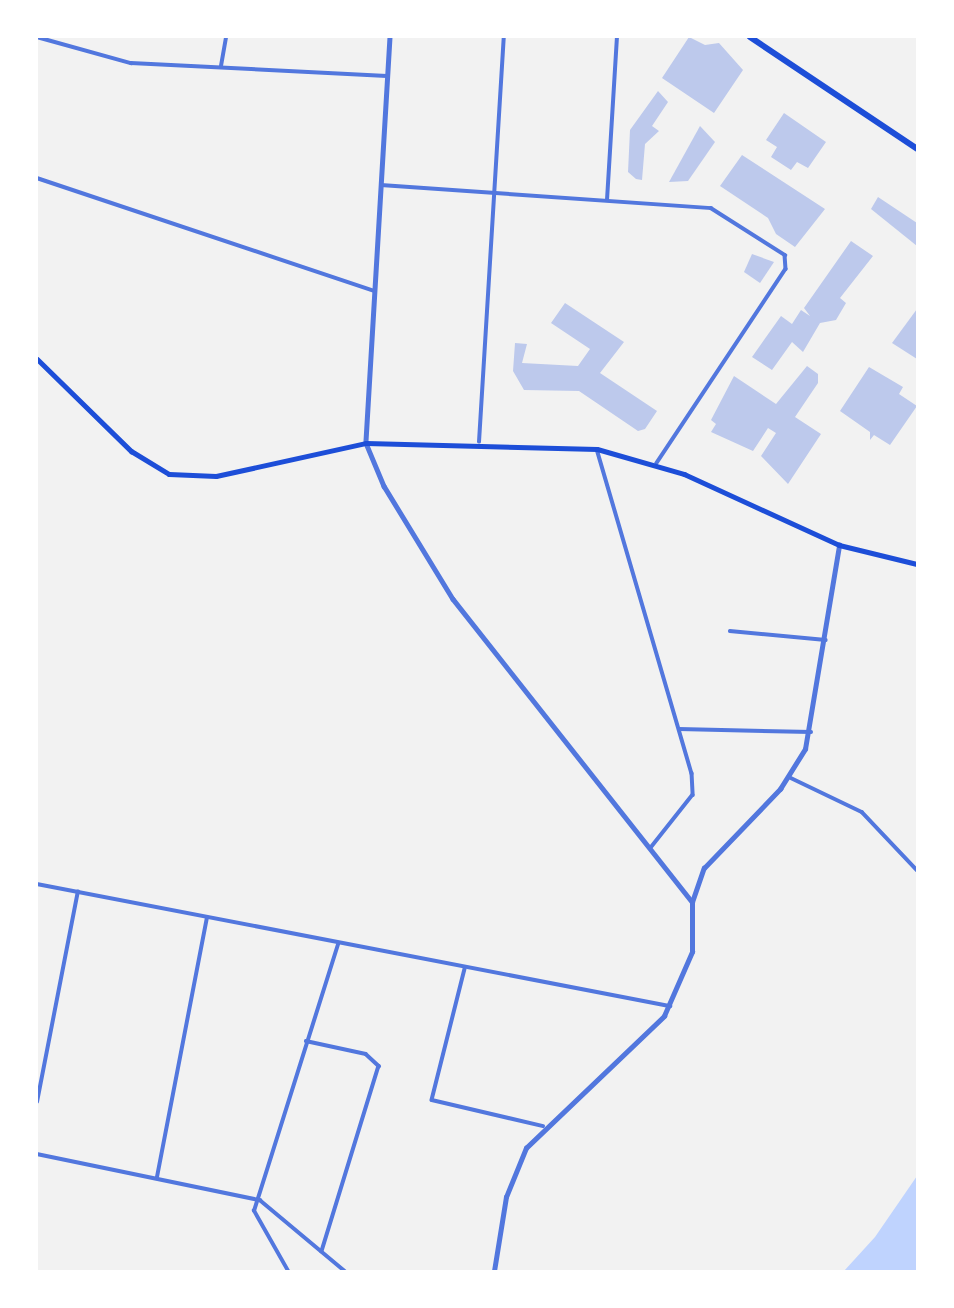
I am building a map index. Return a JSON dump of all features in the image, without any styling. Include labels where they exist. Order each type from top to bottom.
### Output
[{"type":"main road","points":[[750,37],[917,149]]},
{"type":"main road","points":[[37,359],[131,451],[169,474],[216,476],[366,443],[479,442],[597,449],[657,463],[839,545],[917,564]]},
{"type":"street","points":[[37,37],[56,39],[131,63],[221,65],[387,76]]},
{"type":"street","points":[[221,65],[226,37]]},
{"type":"street","points":[[390,37],[366,443],[384,486],[453,600],[692,902]]},
{"type":"street","points":[[479,442],[504,37]]},
{"type":"street","points":[[607,200],[617,37]]},
{"type":"street","points":[[37,178],[375,291]]},
{"type":"street","points":[[382,185],[711,208],[785,255],[786,269],[657,463]]},
{"type":"street","points":[[597,449],[679,729],[693,795],[651,848]]},
{"type":"street","points":[[494,1271],[514,1171],[542,1126],[652,1030],[670,1006],[692,952],[692,902],[720,845],[789,777],[811,732],[839,545]]},
{"type":"street","points":[[730,631],[826,640]]},
{"type":"street","points":[[679,729],[811,732]]},
{"type":"street","points":[[789,777],[862,812],[917,870]]},
{"type":"street","points":[[37,884],[338,945],[670,1006]]},
{"type":"street","points":[[37,1102],[78,892]]},
{"type":"street","points":[[156,1177],[207,918]]},
{"type":"street","points":[[288,1271],[260,1229],[254,1211],[260,1200],[306,1041],[338,945]]},
{"type":"street","points":[[465,969],[432,1100],[542,1126]]},
{"type":"street","points":[[306,1041],[366,1054],[379,1066],[322,1251]]},
{"type":"street","points":[[37,1154],[260,1200],[345,1271]]},
{"type":"water","points":[[917,1176],[917,1271],[844,1271],[875,1237]]},
{"type":"building","points":[[689,37],[705,45],[719,43],[743,70],[714,113],[662,78]]},
{"type":"building","points":[[658,91],[668,102],[652,126],[659,131],[645,144],[642,180],[636,179],[628,172],[630,130]]},
{"type":"building","points":[[784,113],[826,142],[808,168],[797,162],[791,170],[771,157],[777,147],[766,140]]},
{"type":"building","points":[[700,126],[715,142],[688,181],[669,182]]},
{"type":"building","points":[[742,155],[825,209],[795,247],[776,234],[768,218],[720,186]]},
{"type":"building","points":[[878,197],[917,223],[917,246],[871,209]]},
{"type":"building","points":[[851,241],[873,256],[840,298],[846,303],[836,320],[820,323],[803,352],[792,342],[772,370],[752,357],[781,316],[792,324],[801,310],[810,316],[804,308]]},
{"type":"building","points":[[752,254],[774,262],[760,283],[744,272]]},
{"type":"building","points":[[565,303],[624,342],[600,373],[657,411],[645,429],[638,431],[579,391],[524,390],[513,371],[515,343],[527,344],[522,363],[578,366],[590,349],[551,323]]},
{"type":"building","points":[[917,309],[917,359],[892,343]]},
{"type":"building","points":[[807,366],[818,374],[818,383],[795,417],[821,434],[788,484],[761,456],[776,433],[768,428],[753,451],[711,432],[716,424],[711,420],[734,376],[776,404]]},
{"type":"building","points":[[869,367],[903,387],[899,394],[917,406],[890,445],[874,435],[870,440],[870,432],[840,411]]}]
